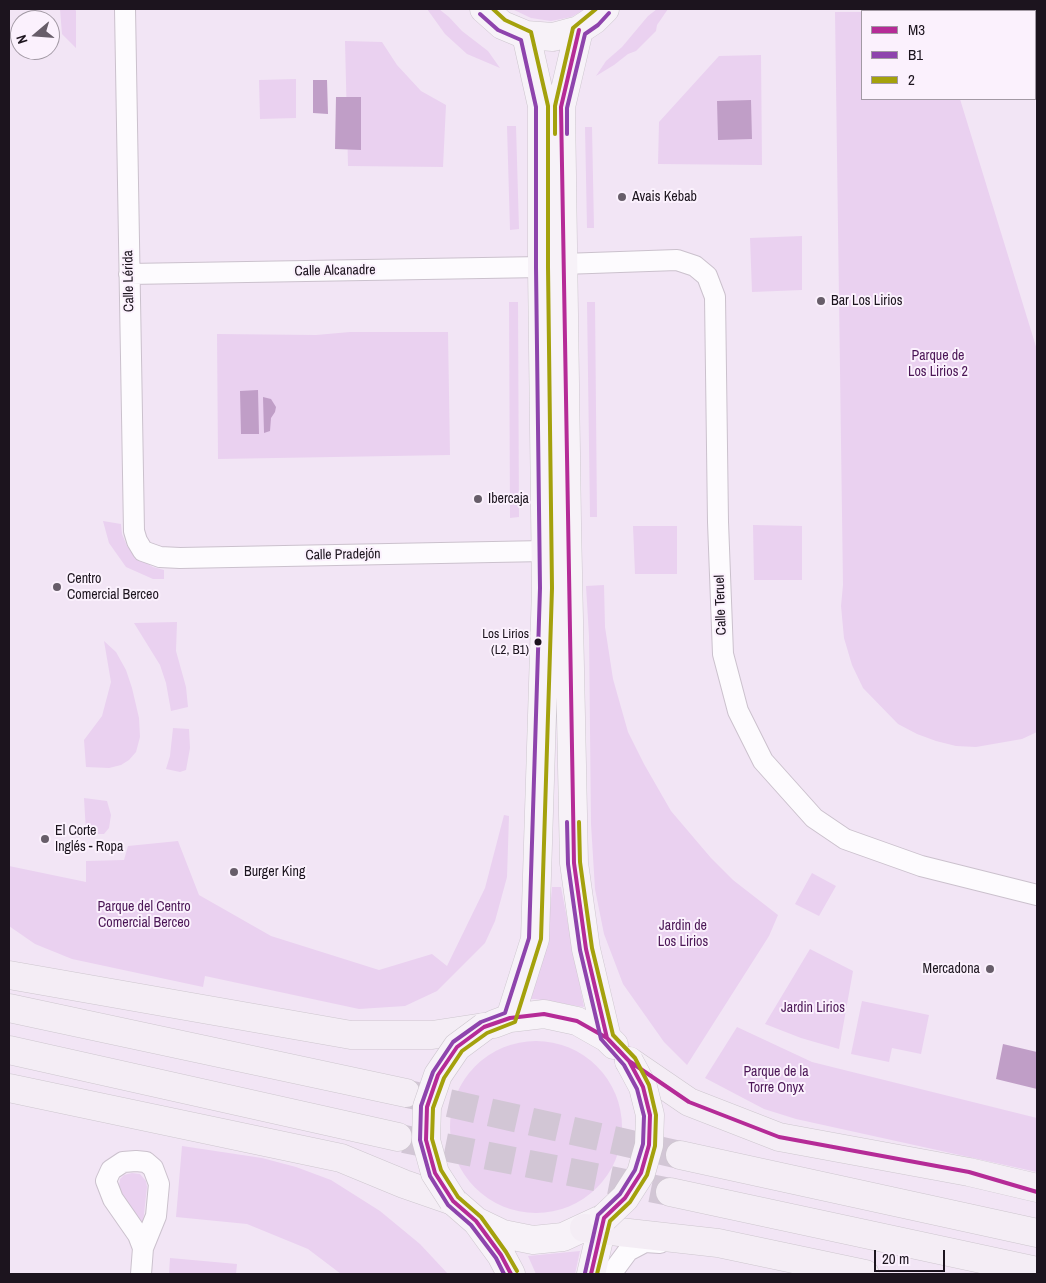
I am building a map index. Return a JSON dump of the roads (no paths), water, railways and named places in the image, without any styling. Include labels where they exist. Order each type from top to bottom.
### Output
[{"type":"highway","points":[[9,975],[351,1034],[432,1035],[484,1027]]},
{"type":"highway","points":[[9,1008],[406,1093]]},
{"type":"highway","points":[[9,1050],[398,1138]]},
{"type":"highway","points":[[629,1061],[689,1102],[779,1137],[969,1172],[1037,1188]]},
{"type":"highway","points":[[9,1088],[341,1158],[404,1184],[453,1201]]},
{"type":"highway","points":[[680,1155],[1037,1233]]},
{"type":"highway","points":[[969,1172],[1037,1192]]},
{"type":"highway","points":[[670,1192],[1037,1271]]},
{"type":"highway","points":[[596,1226],[718,1243],[865,1274]]},
{"type":"main road","points":[[484,9],[502,25],[526,35],[553,37],[579,30],[594,20],[605,9]]},
{"type":"main road","points":[[510,1018],[535,939],[552,265],[561,107],[579,30]]},
{"type":"main road","points":[[526,35],[542,106],[552,265],[574,863],[586,949],[607,1038]]},
{"type":"main road","points":[[476,1221],[503,1234],[533,1240],[562,1237],[596,1226],[625,1198],[641,1173],[649,1145],[650,1115],[643,1087],[629,1061],[607,1038],[577,1021],[569,1019],[544,1014],[510,1018],[484,1027],[458,1048],[438,1075],[427,1106],[426,1140],[435,1173],[453,1201],[476,1221],[501,1255],[511,1274]]},
{"type":"main road","points":[[591,1274],[596,1226]]},
{"type":"street","name":"Calle Lérida","points":[[125,9],[134,531],[143,551]]},
{"type":"street","name":"Calle Teruel","points":[[552,265],[677,260],[694,266],[707,276],[715,296],[722,654],[738,711],[763,761],[814,818],[845,839],[921,866],[1037,895]]},
{"type":"street","name":"Calle Alcanadre","points":[[129,274],[552,265]]},
{"type":"street","name":"Calle Pradejón","points":[[143,551],[160,557],[180,558],[545,551]]},
{"type":"street","points":[[611,1274],[628,1251],[645,1242],[718,1243]]},
{"type":"street","points":[[140,1274],[143,1248]]},
{"type":"tunnel","points":[[408,1094],[680,1155]]},
{"type":"tunnel","points":[[404,1139],[670,1192]]},
{"type":"place","name":"Avais Kebab","points":[[622,197]]},
{"type":"place","name":"Bar Los Lirios","points":[[821,301]]},
{"type":"place","name":"Ibercaja","points":[[478,499]]},
{"type":"place","name":"Centro Comercial Berceo","points":[[57,587]]},
{"type":"place","name":"Los Lirios (L2, B1)","points":[[538,642]]},
{"type":"place","name":"El Corte Inglés - Ropa","points":[[45,839]]},
{"type":"place","name":"Burger King","points":[[234,872]]},
{"type":"place","name":"Mercadona","points":[[990,969]]},
{"type":"park label","name":"Parque de Los Lirios 2","points":[[938,364]]},
{"type":"park label","name":"Parque del Centro Comercial Berceo","points":[[144,916]]},
{"type":"park label","name":"Jardin de Los Lirios","points":[[683,934]]},
{"type":"park label","name":"Jardin Lirios","points":[[813,1008]]},
{"type":"park label","name":"Parque de la Torre Onyx","points":[[776,1080]]}]
